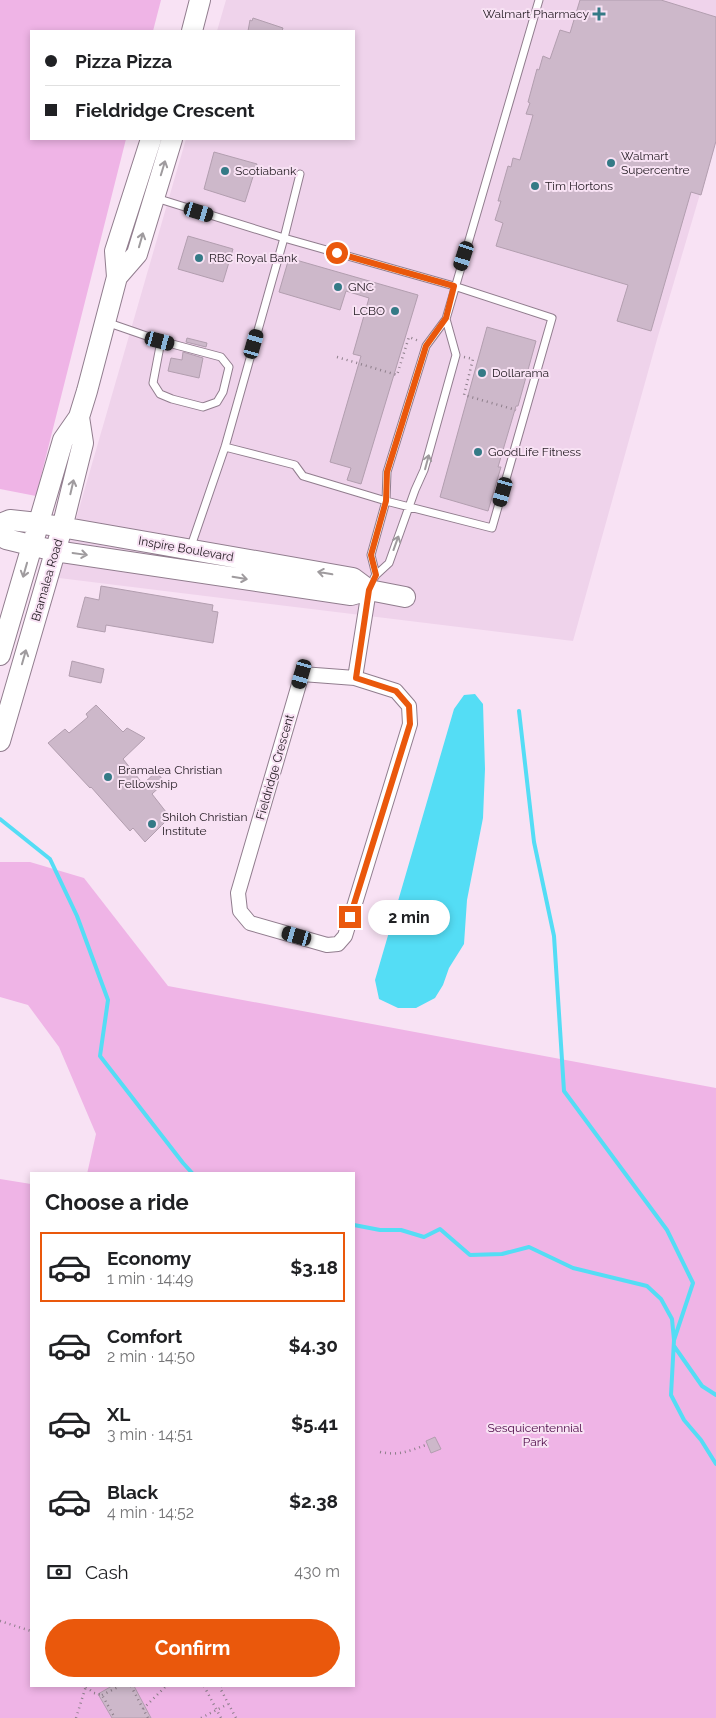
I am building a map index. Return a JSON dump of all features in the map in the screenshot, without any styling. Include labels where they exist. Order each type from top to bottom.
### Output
[{"type":"main road","points":[[192,30],[200,0]]},
{"type":"main road","name":"Bramalea Road","points":[[144,195],[150,140]]},
{"type":"main road","name":"Bramalea Road","points":[[0,655],[63,440],[79,417],[117,277],[115,251],[172,140]]},
{"type":"main road","name":"Bramalea Road","points":[[0,741],[62,528],[83,442],[79,417]]},
{"type":"main road","name":"Inspire Boulevard","points":[[0,524],[10,520],[38,524],[353,578],[372,582],[405,597]]},
{"type":"main road","name":"Inspire Boulevard","points":[[0,534],[6,539],[55,551],[351,595],[372,582]]},
{"type":"street","points":[[356,678],[372,582]]},
{"type":"street","name":"Fieldridge Crescent","points":[[302,674],[356,678],[396,691],[409,706],[410,724],[345,936],[338,944],[327,945],[250,923],[240,912],[238,893],[302,674]]},
{"type":"lane","points":[[372,582],[371,555],[386,501],[387,472],[426,346],[446,318],[539,0]]},
{"type":"lane","points":[[190,549],[225,448],[300,174]]},
{"type":"lane","points":[[144,195],[284,238],[454,286],[552,318],[492,528],[386,501],[303,476],[295,466],[225,448]]},
{"type":"lane","points":[[372,582],[389,562],[408,507],[424,470],[456,355],[446,318]]},
{"type":"lane","points":[[105,322],[160,341],[220,357],[229,368],[223,392],[217,402],[203,407],[160,394],[154,383],[160,341]]},
{"type":"path","points":[[464,395],[525,412]]},
{"type":"path","points":[[380,1452],[400,1454],[426,1445]]},
{"type":"path","points":[[0,1621],[30,1631]]},
{"type":"path","points":[[76,1718],[86,1687],[102,1695],[115,1718]]},
{"type":"path","points":[[102,1695],[118,1687]]},
{"type":"path","points":[[132,1687],[148,1718]]},
{"type":"path","points":[[143,1709],[165,1687]]},
{"type":"path","points":[[204,1687],[221,1718]]},
{"type":"path","points":[[220,1687],[236,1718]]},
{"type":"path","points":[[201,1718],[228,1704]]},
{"type":"shaded area","points":[[226,0],[716,0],[716,140],[658,336],[573,641],[59,578],[186,140],[355,140],[355,30],[217,30]]},
{"type":"green space","points":[[0,0],[161,0],[153,30],[30,30],[30,140],[126,140],[36,496],[0,489]]},
{"type":"green space","name":"Sesquicentennial Park","points":[[0,862],[30,862],[84,878],[168,986],[716,1088],[716,1718],[0,1718],[0,1179],[30,1184],[30,1687],[355,1687],[355,1172],[87,1172],[96,1134],[59,1047],[28,1005],[0,997]]},
{"type":"water","points":[[475,694],[483,704],[485,769],[483,818],[467,900],[464,944],[449,968],[443,985],[435,998],[416,1008],[398,1008],[379,999],[375,980],[454,709],[464,695]]},
{"type":"building","name":"Walmart Supercentre","points":[[580,0],[661,0],[716,17],[716,141],[701,195],[691,192],[651,331],[617,321],[628,285],[496,246],[503,223],[495,220],[501,201],[498,201],[508,166],[511,167],[513,158],[520,160],[533,115],[526,114],[537,69],[539,70],[543,56],[550,59],[560,30],[570,33]]},
{"type":"building","points":[[253,18],[283,28],[282,30],[248,30],[250,20],[252,21]]},
{"type":"building","points":[[214,152],[257,164],[245,202],[204,189]]},
{"type":"building","points":[[188,236],[233,249],[223,282],[178,269]]},
{"type":"building","points":[[289,258],[418,295],[361,484],[347,480],[351,468],[330,462],[361,356],[353,354],[369,298],[346,291],[340,310],[279,292]]},
{"type":"building","points":[[487,327],[536,341],[518,406],[516,406],[498,467],[501,467],[488,511],[440,497]]},
{"type":"building","points":[[187,338],[207,343],[206,347],[186,342]]},
{"type":"building","points":[[183,352],[203,358],[199,378],[168,371],[171,358],[182,360]]},
{"type":"building","points":[[101,586],[213,605],[212,611],[218,612],[213,643],[106,625],[105,632],[77,627],[85,597],[99,600]]},
{"type":"building","points":[[72,661],[104,669],[101,683],[69,676]]},
{"type":"building","name":"Bramalea Christian Fellowship","points":[[96,705],[123,732],[127,728],[145,738],[123,759],[143,784],[156,772],[165,782],[152,794],[170,817],[145,842],[133,828],[130,831],[48,743],[65,729],[69,733],[88,717],[86,714]]},
{"type":"building","points":[[435,1437],[441,1449],[431,1453],[426,1441]]},
{"type":"building","points":[[110,1687],[135,1687],[151,1718],[112,1718],[98,1694]]},
{"type":"waterway","points":[[519,711],[534,842],[554,936],[564,1091],[667,1230],[693,1283],[674,1340]]},
{"type":"waterway","points":[[0,819],[50,859],[77,916],[108,1000],[100,1056],[191,1172]]},
{"type":"waterway","points":[[355,1225],[380,1230],[401,1230],[424,1237],[440,1229],[470,1255],[502,1254],[529,1247],[573,1268],[647,1286],[661,1299],[672,1319],[674,1340],[671,1395],[684,1420],[701,1440],[716,1464]]},
{"type":"waterway","points":[[674,1346],[702,1386],[716,1395]]},
{"type":"place","name":"Walmart Pharmacy","points":[[599,14]]},
{"type":"place","name":"Walmart Supercentre","points":[[611,163]]},
{"type":"place","name":"Scotiabank","points":[[225,171]]},
{"type":"place","name":"Tim Hortons","points":[[535,186]]},
{"type":"place","name":"RBC Royal Bank","points":[[199,258]]},
{"type":"place","name":"GNC","points":[[338,287]]},
{"type":"place","name":"LCBO","points":[[395,311]]},
{"type":"place","name":"Dollarama","points":[[482,373]]},
{"type":"place","name":"GoodLife Fitness","points":[[478,452]]},
{"type":"place","name":"Bramalea Christian Fellowship","points":[[108,777]]},
{"type":"place","name":"Shiloh Christian Institute","points":[[152,824]]},
{"type":"route","points":[[337,253],[454,286],[446,318],[426,346],[387,472],[386,501],[371,555],[376,575],[369,590],[356,678],[396,691],[409,706],[410,724],[350,917]]}]
